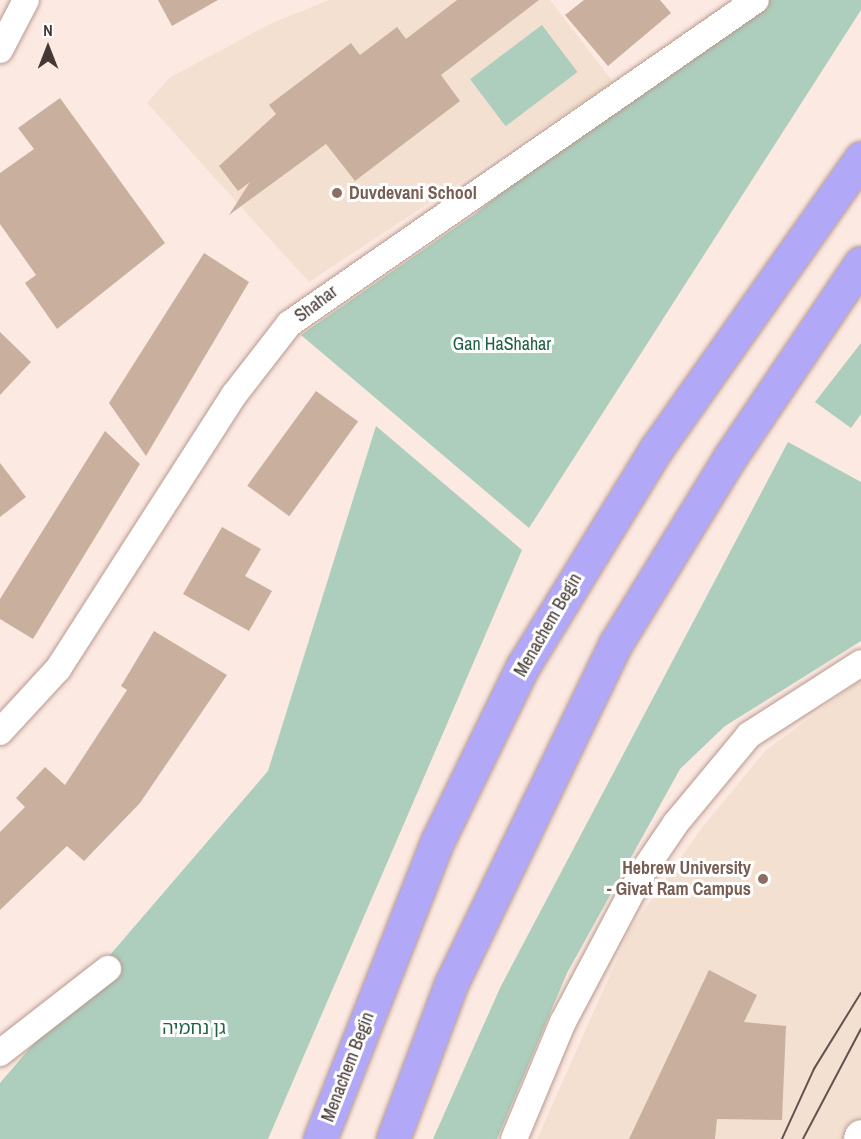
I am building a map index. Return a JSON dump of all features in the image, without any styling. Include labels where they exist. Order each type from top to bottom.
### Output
[{"type":"highway","points":[[756,304],[861,138]]},
{"type":"highway","name":"Menachem Begin","points":[[320,1139],[438,840],[524,666],[637,479],[756,304],[861,158]]},
{"type":"highway","points":[[393,1139],[455,973],[616,643],[667,555],[861,263]]},
{"type":"highway","points":[[837,298],[861,268]]},
{"type":"street","points":[[0,50],[27,0]]},
{"type":"street","name":"Shahar","points":[[0,732],[58,669],[216,423],[289,324],[756,0]]},
{"type":"street","points":[[514,1139],[563,1022],[642,873],[676,823],[749,735],[861,663]]},
{"type":"street","points":[[0,1053],[108,969]]},
{"type":"shaded area","name":"Duvdevani School","points":[[329,0],[550,0],[613,82],[309,282],[147,103],[169,78],[272,23]]},
{"type":"shaded area","name":"Hebrew University - Givat Ram Campus","points":[[861,680],[861,1139],[537,1139],[630,930],[701,829],[766,750]]},
{"type":"green space","name":"Gan HaShahar","points":[[746,0],[861,0],[861,10],[529,528],[301,335],[475,214]]},
{"type":"green space","points":[[542,25],[578,72],[506,126],[470,79]]},
{"type":"green space","points":[[861,343],[861,414],[851,428],[815,402]]},
{"type":"green space","name":"גן נחמיה","points":[[376,426],[522,550],[268,1139],[0,1139],[0,1083],[268,771]]},
{"type":"green space","points":[[788,442],[861,482],[861,641],[725,726],[680,769],[567,973],[497,1139],[433,1139],[500,988]]},
{"type":"building","points":[[158,0],[218,0],[172,26]]},
{"type":"building","points":[[457,0],[539,0],[441,75],[460,101],[355,181],[326,144],[229,215],[250,182],[238,191],[219,166],[276,114],[269,105],[351,43],[360,55],[397,27],[406,39]]},
{"type":"building","points":[[584,0],[660,0],[671,13],[608,66],[565,15]]},
{"type":"building","points":[[60,98],[165,243],[57,329],[25,283],[36,275],[0,224],[0,173],[34,149],[18,128]]},
{"type":"building","points":[[204,253],[249,282],[146,456],[109,403]]},
{"type":"building","points":[[0,332],[31,362],[0,395]]},
{"type":"building","points":[[316,391],[358,422],[289,516],[247,486]]},
{"type":"building","points":[[105,431],[140,464],[33,639],[0,619],[0,599]]},
{"type":"building","points":[[0,463],[26,497],[0,517]]},
{"type":"building","points":[[222,527],[261,549],[245,576],[272,591],[249,631],[183,594]]},
{"type":"building","points":[[154,631],[227,675],[140,803],[84,861],[67,846],[0,910],[0,832],[25,807],[16,798],[45,767],[65,785],[127,690],[121,686]]},
{"type":"building","points":[[709,970],[757,995],[744,1022],[786,1026],[782,1120],[717,1119],[715,1139],[629,1139]]},
{"type":"tram line","points":[[782,1139],[814,1069],[861,993]]},
{"type":"tram line","points":[[803,1139],[861,1029]]},
{"type":"place","name":"Duvdevani School","points":[[337,193]]},
{"type":"place","name":"Hebrew University - Givat Ram Campus","points":[[763,879]]}]
